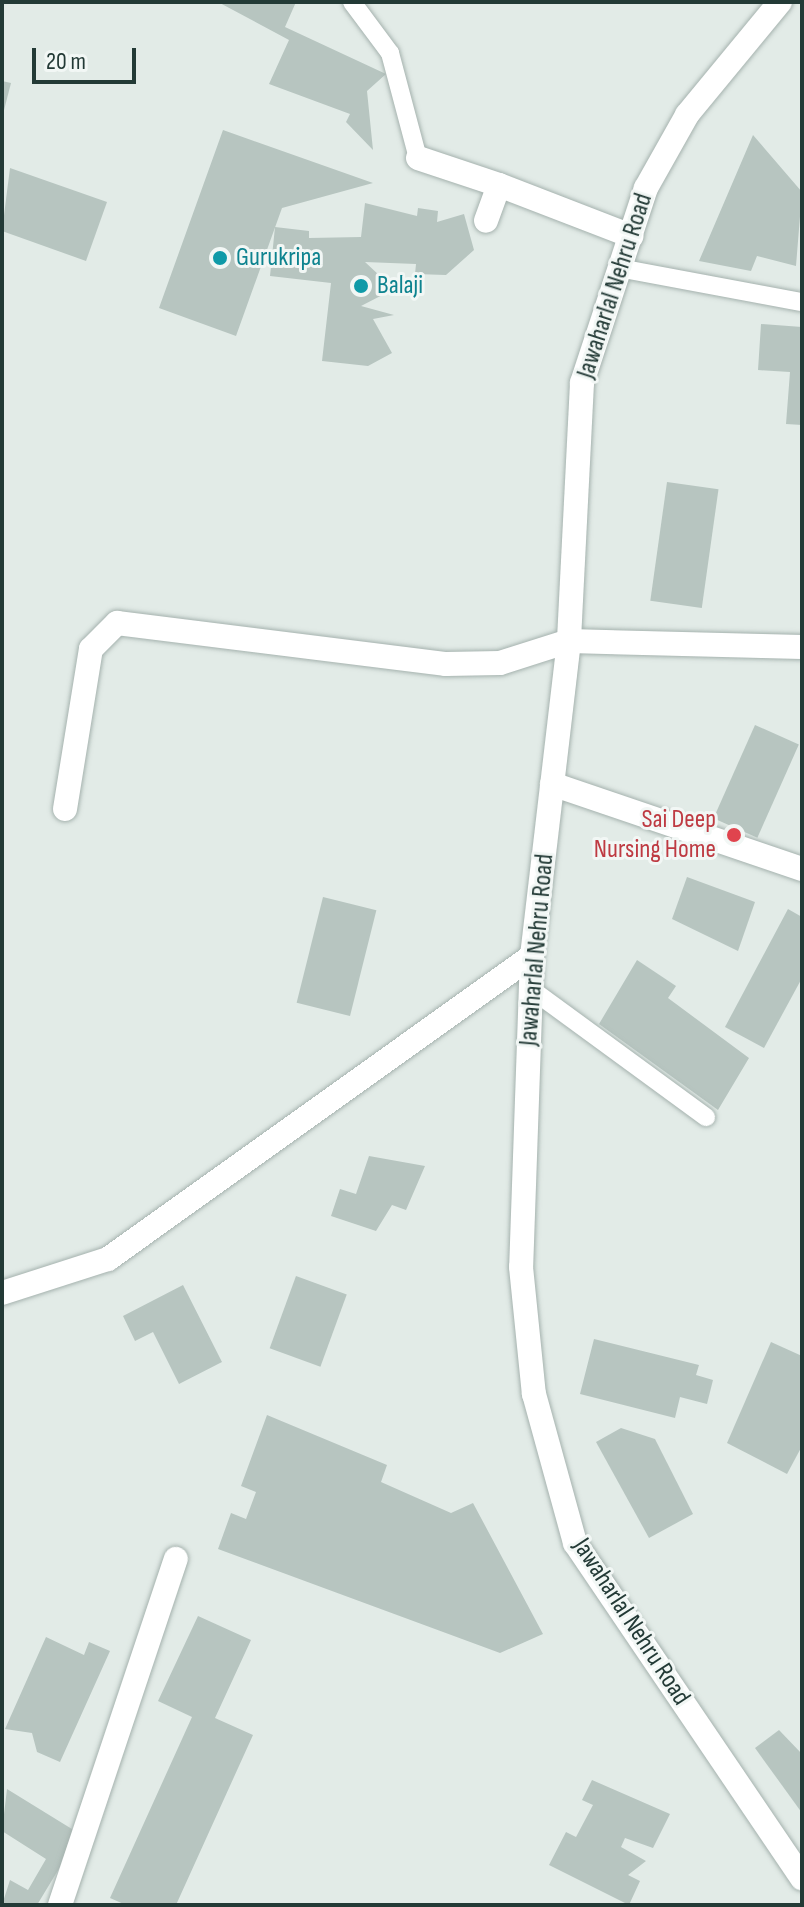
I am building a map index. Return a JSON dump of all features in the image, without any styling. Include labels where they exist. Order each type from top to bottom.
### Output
[{"type":"street","name":"Jawaharlal Nehru Road","points":[[780,2],[687,115],[646,188],[582,383],[569,641],[532,956],[521,1267],[534,1394],[575,1543],[802,1878]]},
{"type":"street","points":[[418,158],[499,185],[631,236]]},
{"type":"street","points":[[486,221],[499,185]]},
{"type":"street","points":[[65,809],[91,649],[117,623],[446,664],[500,663],[569,641],[802,647]]},
{"type":"street","points":[[552,784],[802,869]]},
{"type":"street","points":[[2,1293],[108,1259],[532,956]]},
{"type":"street","points":[[60,1905],[176,1559]]},
{"type":"lane","points":[[352,2],[390,53],[418,158]]},
{"type":"lane","points":[[619,268],[801,302]]},
{"type":"lane","points":[[531,989],[706,1117]]},
{"type":"building","points":[[218,2],[296,2],[285,27],[386,74],[367,91],[373,150],[346,122],[350,114],[269,84],[289,40]]},
{"type":"building","points":[[2,81],[11,83],[3,114],[2,114]]},
{"type":"building","name":"Gurukripa","points":[[223,130],[373,183],[282,208],[236,336],[159,308]]},
{"type":"building","points":[[753,135],[802,192],[796,266],[757,256],[751,271],[699,261]]},
{"type":"building","points":[[10,168],[107,202],[86,261],[2,231]]},
{"type":"building","name":"Balaji","points":[[365,203],[417,216],[418,208],[438,211],[437,222],[464,214],[474,250],[446,275],[415,274],[416,264],[365,262],[394,289],[361,306],[394,315],[373,319],[392,353],[368,366],[322,361],[331,283],[270,276],[275,227],[309,231],[309,238],[361,237]]},
{"type":"building","points":[[761,324],[802,327],[802,425],[786,424],[790,372],[758,370]]},
{"type":"building","points":[[667,482],[718,489],[702,608],[650,601]]},
{"type":"building","points":[[755,725],[799,745],[757,838],[714,818]]},
{"type":"building","points":[[687,877],[755,902],[738,951],[672,919]]},
{"type":"building","points":[[323,897],[376,910],[350,1016],[297,1003]]},
{"type":"building","points":[[788,909],[802,917],[802,978],[764,1048],[725,1027]]},
{"type":"building","points":[[637,960],[676,986],[668,998],[749,1058],[718,1110],[599,1024]]},
{"type":"building","points":[[369,1156],[425,1166],[406,1210],[392,1205],[376,1231],[331,1216],[340,1189],[356,1194]]},
{"type":"building","points":[[296,1276],[347,1294],[320,1367],[270,1348]]},
{"type":"building","points":[[183,1285],[222,1362],[179,1384],[153,1332],[135,1341],[123,1316]]},
{"type":"building","points":[[594,1339],[699,1365],[696,1375],[713,1380],[707,1404],[680,1397],[675,1418],[580,1394]]},
{"type":"building","points":[[771,1342],[802,1356],[802,1446],[787,1474],[727,1443]]},
{"type":"building","points":[[267,1415],[387,1465],[381,1482],[451,1513],[473,1503],[543,1634],[500,1653],[218,1549],[231,1513],[246,1519],[256,1492],[241,1486]]},
{"type":"building","points":[[621,1428],[655,1439],[693,1514],[649,1538],[596,1442]]},
{"type":"building","points":[[198,1616],[251,1640],[215,1718],[253,1735],[176,1905],[126,1905],[110,1898],[192,1717],[158,1701]]},
{"type":"building","points":[[46,1637],[84,1655],[89,1642],[110,1651],[60,1762],[37,1752],[32,1733],[5,1729]]},
{"type":"building","points":[[779,1730],[802,1754],[802,1813],[755,1748]]},
{"type":"building","points":[[592,1780],[670,1814],[653,1848],[625,1838],[621,1847],[646,1861],[628,1875],[640,1881],[629,1905],[549,1865],[566,1832],[576,1837],[593,1805],[582,1800]]},
{"type":"building","points":[[7,1789],[80,1834],[37,1905],[2,1905],[10,1880],[28,1890],[46,1859],[2,1831]]},
{"type":"place","name":"Gurukripa","points":[[220,258]]},
{"type":"place","name":"Balaji","points":[[361,286]]},
{"type":"place","name":"Sai Deep Nursing Home","points":[[734,835]]}]
